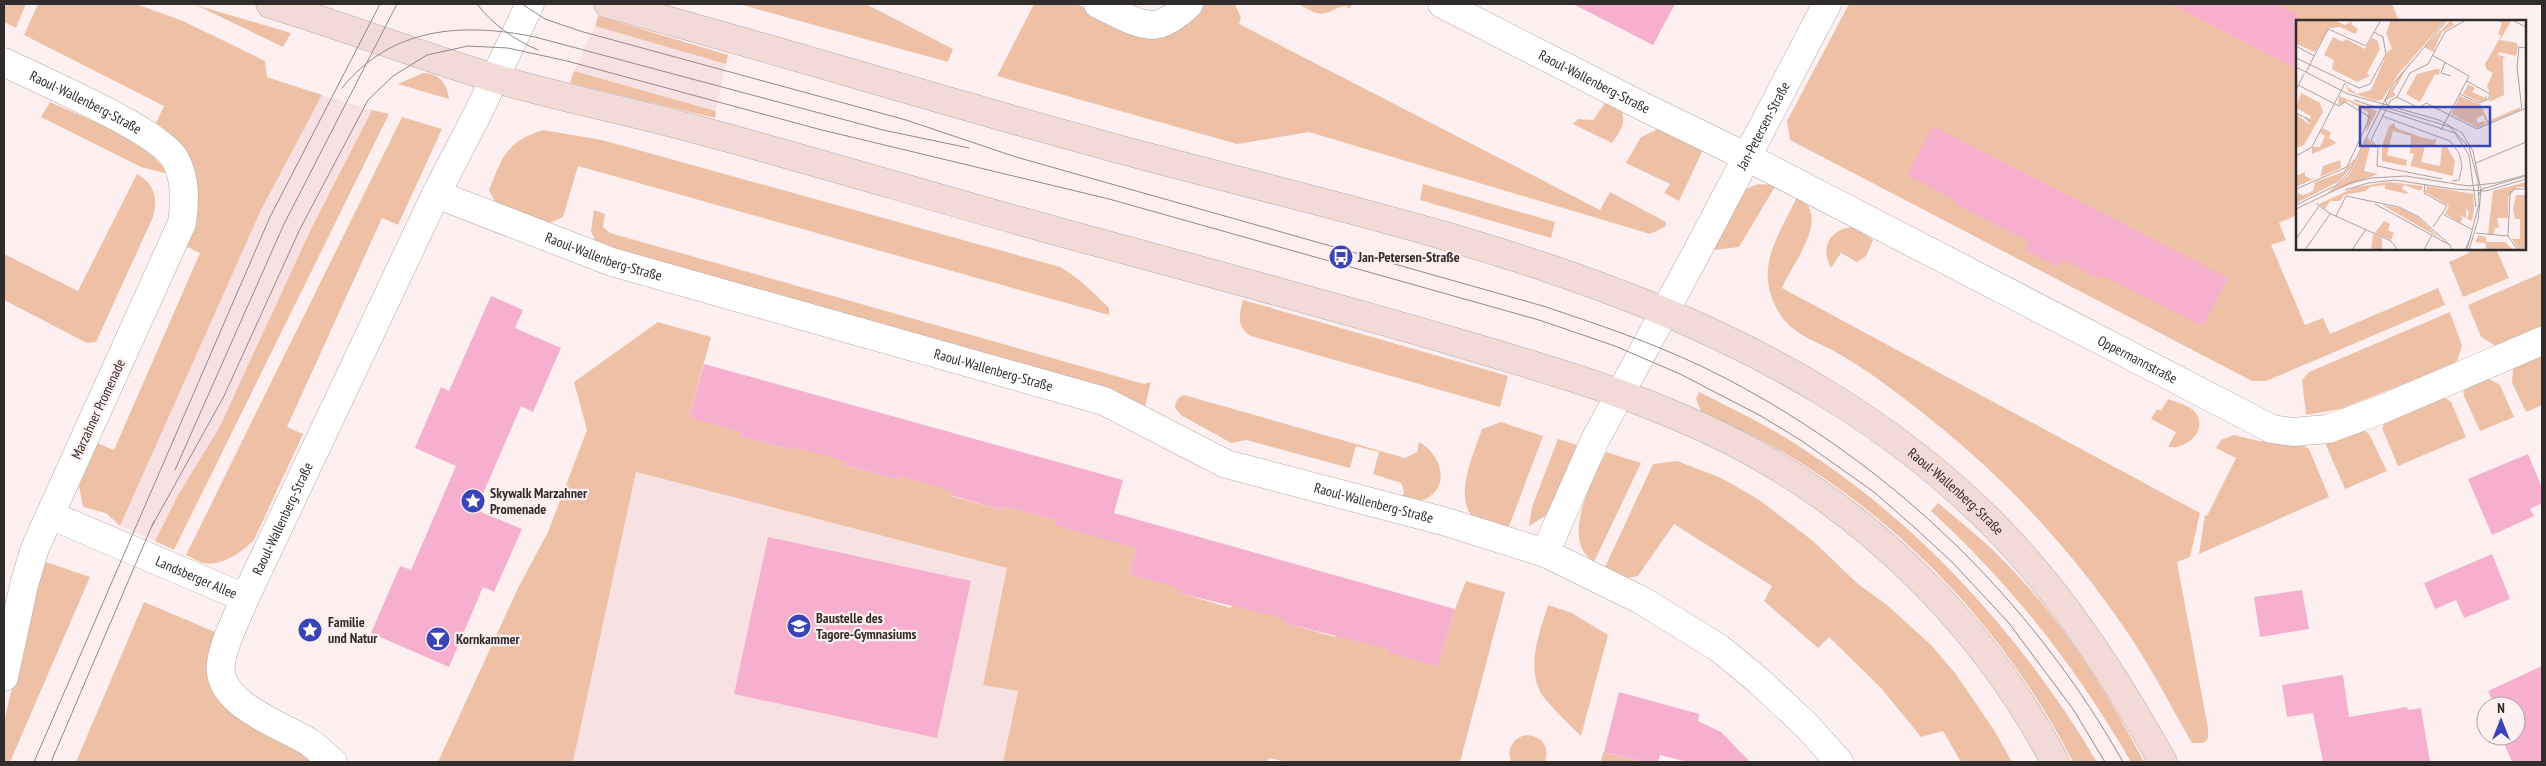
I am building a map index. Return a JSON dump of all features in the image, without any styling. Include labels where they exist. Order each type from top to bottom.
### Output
[{"type":"main road","points":[[270,4],[494,78],[682,126],[1097,243],[1300,296],[1620,392],[1695,423],[1752,452],[1807,485],[1856,521],[1914,574],[1970,633],[2025,710],[2054,762]]},
{"type":"main road","name":"Raoul-Wallenberg-Straße","points":[[608,4],[1123,150],[1362,214],[1554,269],[1665,311],[1723,338],[1816,386],[1872,423],[1940,475],[1992,523],[2051,590],[2090,642],[2128,698],[2163,762]]},
{"type":"street","name":"Raoul-Wallenberg-Straße","points":[[245,598],[436,194],[530,4]]},
{"type":"street","points":[[1098,4],[1124,16],[1153,25],[1179,14],[1189,4]]},
{"type":"street","name":"Raoul-Wallenberg-Straße","points":[[1442,4],[1747,157]]},
{"type":"street","name":"Jan-Petersen-Straße","points":[[1665,311],[1827,4]]},
{"type":"street","name":"Raoul-Wallenberg-Straße","points":[[4,62],[136,127],[165,146]]},
{"type":"street","name":"Marzahner Promenade","points":[[4,677],[24,585],[35,548],[182,222],[185,202],[183,178],[175,159],[165,146]]},
{"type":"street","name":"Oppermannstraße","points":[[1747,157],[2272,429],[2293,432],[2328,429],[2380,410],[2542,340]]},
{"type":"street","name":"Raoul-Wallenberg-Straße","points":[[436,194],[612,262],[1104,401],[1226,464],[1443,520],[1546,553],[1641,600],[1719,648],[1759,681],[1808,727],[1839,762]]},
{"type":"street","points":[[1546,553],[1595,440],[1665,311]]},
{"type":"street","name":"Landsberger Allee","points":[[50,515],[245,598],[221,662],[221,675],[226,687],[235,700],[311,743],[333,762]]},
{"type":"shaded area","points":[[4,4],[26,4],[16,28],[4,22]]},
{"type":"shaded area","points":[[38,4],[136,4],[183,21],[265,61],[267,77],[322,95],[261,210],[120,526],[106,513],[83,507],[79,486],[97,443],[114,450],[200,253],[185,246],[196,211],[198,194],[196,178],[192,163],[183,149],[172,135],[156,123],[164,106],[24,35]]},
{"type":"shaded area","points":[[739,4],[866,4],[953,49],[948,62]]},
{"type":"shaded area","points":[[1034,4],[1077,4],[1123,28],[1187,19],[1203,4],[1235,4],[1241,18],[1239,24],[1600,210],[1610,192],[1666,222],[1665,227],[1650,234],[1309,132],[1237,144],[997,76]]},
{"type":"shaded area","points":[[1299,4],[1352,4],[1350,9],[1345,6],[1323,14]]},
{"type":"shaded area","points":[[1849,4],[2392,4],[2399,20],[2296,20],[2296,215],[2279,223],[2286,240],[2271,245],[2305,325],[2323,318],[2330,334],[2438,288],[2445,305],[2266,381],[2252,381],[1790,140],[1787,121]]},
{"type":"shaded area","points":[[196,5],[291,33],[283,47]]},
{"type":"shaded area","points":[[598,16],[728,55],[726,64],[595,26]]},
{"type":"shaded area","points":[[595,26],[726,64],[716,111],[574,71]]},
{"type":"shaded area","points":[[574,71],[716,111],[715,118],[570,83]]},
{"type":"shaded area","points":[[423,73],[429,73],[441,80],[446,88],[449,99],[398,84]]},
{"type":"shaded area","points":[[322,95],[372,110],[311,229],[219,428],[178,495],[155,541],[120,526],[261,210]]},
{"type":"shaded area","points":[[50,102],[131,140],[158,161],[168,174],[141,167],[41,117]]},
{"type":"shaded area","points":[[1605,103],[1610,103],[1621,109],[1623,114],[1622,127],[1612,143],[1573,124],[1578,119],[1593,120]]},
{"type":"shaded area","points":[[372,110],[389,114],[174,550],[155,541],[178,495],[219,428],[311,229]]},
{"type":"shaded area","points":[[402,117],[442,129],[398,225],[382,218],[287,427],[303,434],[254,540],[232,557],[218,563],[200,562],[186,555]]},
{"type":"shaded area","points":[[543,130],[602,140],[1060,267],[1098,297],[1109,308],[1109,315],[578,166],[563,217],[552,222],[541,223],[495,202],[489,190],[502,159],[513,145]]},
{"type":"shaded area","points":[[1656,130],[1661,130],[1703,150],[1679,201],[1664,193],[1670,184],[1626,163],[1641,137]]},
{"type":"shaded area","points":[[137,174],[148,183],[154,192],[153,217],[96,342],[87,343],[4,300],[4,254],[78,291]]},
{"type":"shaded area","points":[[1423,184],[1555,222],[1551,238],[1420,200]]},
{"type":"shaded area","points":[[1759,184],[1776,185],[1739,247],[1714,250],[1743,193],[1748,188]]},
{"type":"shaded area","points":[[1798,195],[1808,205],[1811,216],[1811,228],[1801,253],[1782,288],[2200,513],[2190,557],[2177,562],[2208,728],[2208,738],[2204,743],[2192,743],[2143,657],[2106,602],[2086,575],[2019,499],[1945,431],[1907,401],[1855,363],[1798,332],[1790,326],[1778,311],[1771,295],[1768,266],[1777,238]]},
{"type":"shaded area","points":[[594,210],[605,214],[603,227],[610,233],[1144,384],[1151,382],[1144,410],[614,250],[596,243],[591,231]]},
{"type":"shaded area","points":[[1854,227],[1873,240],[1866,256],[1857,262],[1841,253],[1831,268],[1826,253],[1829,240],[1839,231]]},
{"type":"shaded area","points":[[2468,250],[2496,250],[2509,278],[2463,297],[2449,262],[2469,253]]},
{"type":"shaded area","points":[[2542,273],[2542,327],[2496,346],[2481,337],[2468,305]]},
{"type":"shaded area","points":[[1243,300],[1508,376],[1500,407],[1251,336],[1241,325],[1240,316]]},
{"type":"shaded area","points":[[2450,312],[2462,346],[2456,364],[2340,409],[2306,415],[2302,380],[2309,372]]},
{"type":"shaded area","points":[[658,322],[711,337],[689,417],[742,429],[740,436],[792,450],[793,447],[846,459],[844,465],[898,480],[899,476],[952,489],[951,496],[1002,510],[1003,506],[1138,542],[1129,574],[1181,588],[1180,593],[1231,608],[1232,605],[1286,618],[1285,623],[1335,637],[1336,635],[1362,640],[1438,666],[1455,609],[1466,581],[1505,592],[1460,762],[1286,762],[1269,758],[1268,762],[1003,762],[1018,691],[983,685],[1007,568],[636,472],[573,762],[438,762],[518,588],[548,532],[587,430],[574,382]]},
{"type":"shaded area","points":[[2542,355],[2542,405],[2526,412],[2512,383],[2513,367]]},
{"type":"shaded area","points":[[2487,378],[2500,385],[2514,417],[2480,431],[2464,396],[2463,388]]},
{"type":"shaded area","points":[[1699,392],[1769,428],[1819,460],[1867,495],[1912,533],[1954,574],[1994,618],[2066,712],[2097,762],[2073,762],[2046,713],[2015,666],[1980,621],[1943,579],[1903,540],[1859,504],[1813,471],[1765,442],[1701,411],[1696,399]]},
{"type":"shaded area","points":[[1184,395],[1405,458],[1417,452],[1419,442],[1437,460],[1441,476],[1440,484],[1436,491],[1426,499],[1402,501],[1404,491],[1401,483],[1373,474],[1379,452],[1356,446],[1350,468],[1246,440],[1231,443],[1181,415],[1175,408],[1177,400]]},
{"type":"shaded area","points":[[2444,397],[2451,402],[2466,437],[2398,466],[2382,428],[2385,422]]},
{"type":"shaded area","points":[[2168,399],[2191,408],[2199,420],[2197,433],[2181,446],[2168,447],[2176,432],[2151,419],[2157,409],[2161,411]]},
{"type":"shaded area","points":[[1501,422],[1543,436],[1508,529],[1478,521],[1470,513],[1466,502],[1465,490],[1466,477],[1482,429]]},
{"type":"shaded area","points":[[2364,430],[2369,434],[2387,471],[2345,489],[2326,445],[2329,440]]},
{"type":"shaded area","points":[[2234,435],[2258,441],[2299,443],[2309,449],[2329,497],[2199,554],[2205,515],[2207,516],[2236,458],[2216,448],[2221,440]]},
{"type":"shaded area","points":[[1558,439],[1577,445],[1551,507],[1545,516],[1529,526],[1532,507]]},
{"type":"shaded area","points":[[1606,452],[1641,463],[1594,562],[1584,552],[1579,539],[1579,524],[1587,493]]},
{"type":"shaded area","points":[[1677,461],[1721,478],[1758,499],[1813,541],[1858,584],[1887,605],[1931,645],[1955,673],[1994,730],[2012,762],[1961,762],[1943,731],[1921,737],[1881,688],[1829,637],[1818,648],[1764,601],[1772,586],[1674,524],[1638,576],[1627,578],[1605,567],[1653,464]]},
{"type":"shaded area","name":"Baustelle des Tagore-Gymnasiums","points":[[636,472],[1008,568],[983,685],[1018,691],[1003,762],[573,762]]},
{"type":"shaded area","points":[[1938,503],[1978,537],[2022,580],[2062,629],[2114,707],[2144,762],[2131,762],[2087,692],[2041,629],[1990,569],[1931,511]]},
{"type":"shaded area","points":[[43,561],[90,577],[10,762],[4,762],[4,721]]},
{"type":"shaded area","points":[[144,602],[215,632],[209,658],[210,680],[217,697],[229,711],[245,723],[304,755],[311,762],[76,762]]},
{"type":"shaded area","points":[[1548,605],[1572,613],[1608,635],[1581,736],[1545,699],[1535,677],[1535,652]]},
{"type":"shaded area","points":[[1526,735],[1532,736],[1543,743],[1546,752],[1545,762],[1511,762],[1509,753],[1514,741]]},
{"type":"shaded area","points":[[1603,752],[1646,762],[1601,762]]},
{"type":"building","points":[[1573,4],[1675,4],[1653,45]]},
{"type":"building","points":[[2171,4],[2277,4],[2297,14],[2296,68]]},
{"type":"building","points":[[1933,126],[2228,278],[2203,326],[2101,275],[2099,279],[2063,260],[2059,267],[2025,250],[2029,242],[1953,203],[1955,200],[1907,175]]},
{"type":"building","points":[[491,296],[523,310],[515,328],[561,348],[533,412],[521,406],[476,510],[522,529],[494,592],[483,587],[449,667],[371,633],[400,566],[411,570],[456,466],[415,448],[441,387],[449,391]]},
{"type":"building","points":[[704,364],[1123,480],[1114,513],[1455,609],[1438,667],[1387,652],[1388,649],[1284,623],[1285,619],[1179,593],[1181,589],[1129,574],[1136,548],[1054,525],[1055,520],[1003,506],[1002,510],[950,495],[952,491],[899,476],[898,480],[844,465],[845,461],[793,447],[792,450],[740,436],[741,432],[689,417]]},
{"type":"building","points":[[2528,454],[2542,488],[2542,503],[2530,509],[2534,516],[2492,535],[2468,479]]},
{"type":"building","points":[[768,537],[971,581],[937,738],[734,694]]},
{"type":"building","points":[[2492,554],[2510,599],[2464,618],[2456,600],[2435,609],[2424,583]]},
{"type":"building","points":[[2302,590],[2309,629],[2260,637],[2254,597]]},
{"type":"building","points":[[2542,666],[2542,762],[2512,762],[2505,746],[2526,746],[2526,696],[2490,696],[2488,691]]},
{"type":"building","points":[[2343,675],[2349,717],[2407,707],[2408,710],[2421,708],[2430,762],[2323,762],[2313,713],[2287,717],[2282,685]]},
{"type":"building","points":[[1619,692],[1699,714],[1698,721],[1721,732],[1750,762],[1688,762],[1660,755],[1658,762],[1646,762],[1604,752]]},
{"type":"tram line","points":[[34,762],[270,217],[380,4]]},
{"type":"tram line","points":[[175,470],[284,224],[397,4]]},
{"type":"tram line","points":[[477,4],[490,19],[505,31],[521,42],[538,50]]},
{"type":"tram line","points":[[522,4],[545,19],[580,31],[906,120],[1016,157],[1543,306],[1682,357],[1727,379],[1788,414],[1846,453],[1901,495],[1953,542],[2001,592],[2046,646],[2086,702],[2123,762]]},
{"type":"tram line","points":[[342,88],[361,68],[383,52],[405,41],[455,30],[508,32],[535,37],[883,130],[969,148]]},
{"type":"tram line","points":[[152,526],[224,396],[300,229],[368,100],[393,76],[427,55],[468,46],[508,48],[567,61],[818,129],[1109,199],[1539,320],[1615,346],[1680,374],[1761,416],[1802,441],[1874,492],[1914,527],[1952,562],[2008,622],[2073,709],[2105,762]]},
{"type":"tram line","points":[[51,762],[154,521]]},
{"type":"place","name":"Jan-Petersen-Straße","points":[[1341,257]]},
{"type":"place","name":"Skywalk Marzahner Promenade","points":[[473,501]]},
{"type":"place","name":"Baustelle des Tagore-Gymnasiums","points":[[799,626]]},
{"type":"place","name":"Familie und Natur","points":[[310,630]]},
{"type":"place","name":"Kornkammer","points":[[438,639]]}]
